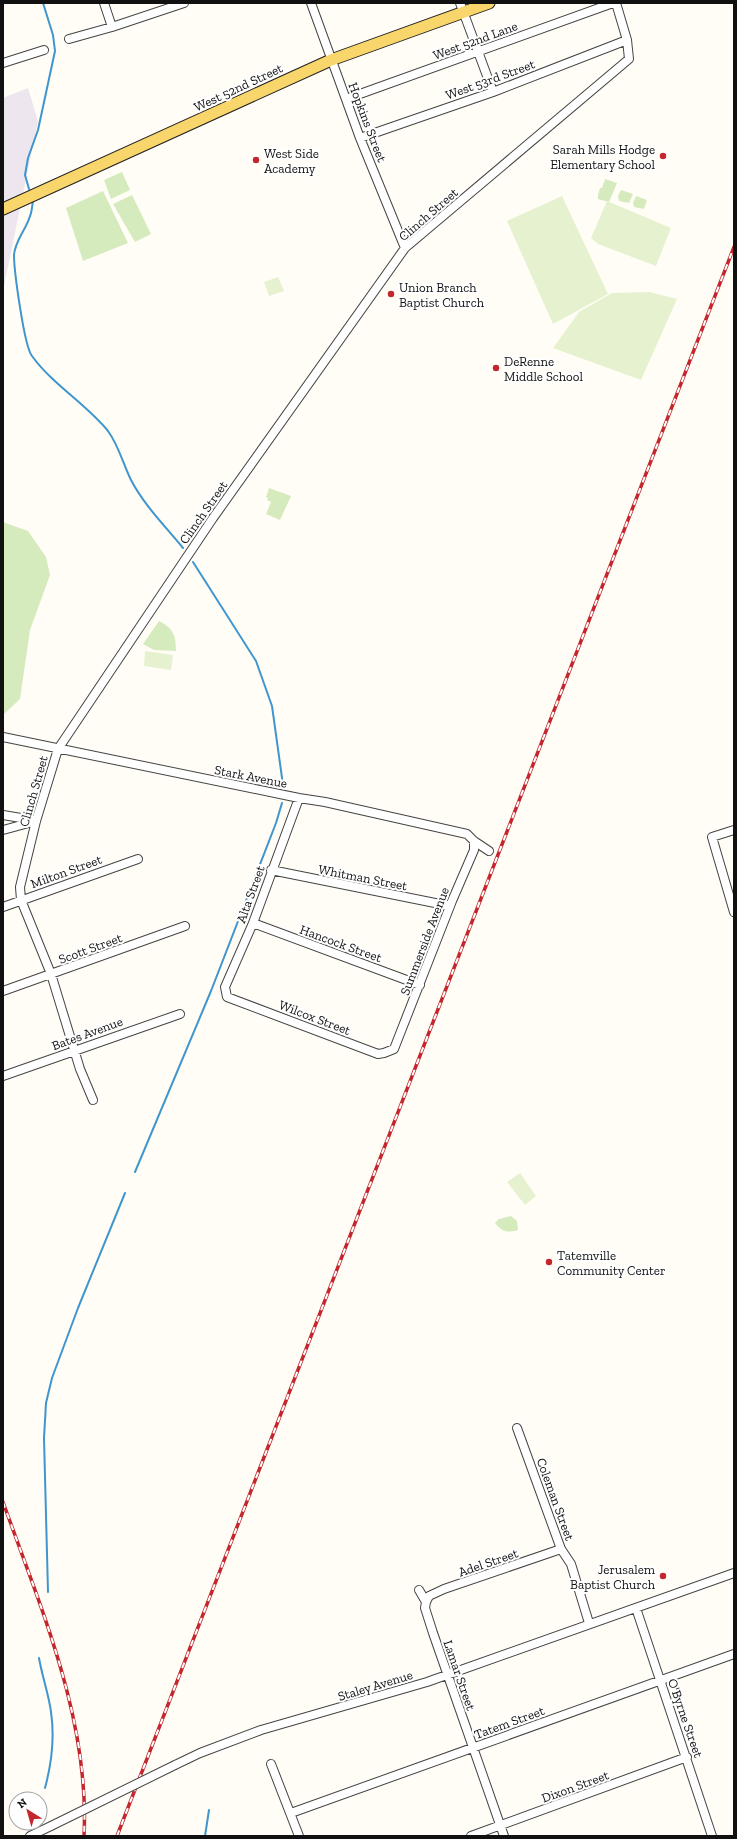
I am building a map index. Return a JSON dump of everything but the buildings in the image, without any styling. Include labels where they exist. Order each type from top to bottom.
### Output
[{"type":"main road","name":"West 52nd Street","points":[[3,209],[331,60],[461,8],[489,3]]},
{"type":"street","points":[[104,3],[112,27]]},
{"type":"street","points":[[69,39],[112,27],[184,3]]},
{"type":"street","name":"Hopkins Street","points":[[311,3],[360,138],[405,248]]},
{"type":"street","points":[[615,3],[627,40]]},
{"type":"street","name":"West 52nd Lane","points":[[346,99],[615,3]]},
{"type":"street","points":[[461,8],[493,92]]},
{"type":"street","name":"West 53rd Street","points":[[360,138],[493,92],[627,40]]},
{"type":"street","name":"Clinch Street","points":[[93,1100],[80,1068],[51,974],[21,900],[20,887],[36,821],[58,750],[213,518],[405,248],[624,65],[630,59],[627,40]]},
{"type":"street","points":[[3,63],[44,50]]},
{"type":"street","name":"Stark Avenue","points":[[3,737],[58,750],[325,802],[468,834],[474,842],[489,851]]},
{"type":"street","name":"Alta Street","points":[[227,997],[225,987],[253,923],[299,798]]},
{"type":"street","points":[[3,815],[36,821]]},
{"type":"street","points":[[3,830],[36,821]]},
{"type":"street","points":[[734,830],[712,837],[734,912]]},
{"type":"street","name":"Summerside Avenue","points":[[394,1049],[420,986],[450,906],[474,850],[474,842]]},
{"type":"street","name":"Milton Street","points":[[3,907],[138,859]]},
{"type":"street","name":"Whitman Street","points":[[272,870],[450,906]]},
{"type":"street","name":"Hancock Street","points":[[253,923],[420,986]]},
{"type":"street","name":"Scott Street","points":[[3,992],[185,926]]},
{"type":"street","name":"Wilcox Street","points":[[227,997],[378,1054],[384,1054],[394,1049]]},
{"type":"street","name":"Bates Avenue","points":[[3,1076],[180,1014]]},
{"type":"street","name":"Coleman Street","points":[[517,1428],[561,1549],[571,1564],[589,1623]]},
{"type":"street","name":"Adel Street","points":[[426,1602],[429,1596],[444,1589],[561,1549]]},
{"type":"street","name":"Staley Avenue","points":[[30,1836],[200,1753],[261,1730],[328,1712],[448,1675],[589,1623],[734,1573]]},
{"type":"street","name":"Lamar Street","points":[[419,1590],[426,1602],[425,1608],[504,1836]]},
{"type":"street","name":"O'Byrne Street","points":[[636,1608],[687,1757],[712,1836]]},
{"type":"street","name":"Tatem Street","points":[[291,1813],[734,1654]]},
{"type":"street","name":"Dixon Street","points":[[471,1836],[687,1757]]},
{"type":"street","points":[[272,1764],[299,1836]]},
{"type":"shaded area","points":[[28,88],[38,121],[3,291],[3,98]]},
{"type":"green space","points":[[122,172],[130,190],[111,199],[104,180]]},
{"type":"green space","points":[[605,179],[617,183],[609,202],[598,199],[600,188],[602,188]]},
{"type":"green space","points":[[621,190],[633,194],[629,203],[619,201],[618,196]]},
{"type":"green space","points":[[103,191],[128,243],[83,261],[66,208]]},
{"type":"green space","points":[[132,195],[151,234],[135,242],[113,204]]},
{"type":"green space","points":[[562,196],[608,294],[553,324],[507,221]]},
{"type":"green space","points":[[636,196],[647,200],[644,209],[634,207],[633,203]]},
{"type":"green space","points":[[607,201],[671,228],[656,266],[598,244],[591,238]]},
{"type":"green space","points":[[278,277],[284,291],[269,296],[264,282]]},
{"type":"green space","points":[[649,292],[677,299],[641,380],[553,348],[579,312],[612,293]]},
{"type":"green space","points":[[269,488],[291,496],[280,520],[266,514],[271,502],[267,500],[268,498],[266,497]]},
{"type":"green space","points":[[3,522],[28,531],[46,557],[50,575],[30,630],[20,699],[3,715]]},
{"type":"green space","points":[[159,621],[171,629],[174,636],[176,651],[154,650],[143,644]]},
{"type":"green space","points":[[145,651],[173,655],[171,670],[144,666]]},
{"type":"green space","points":[[520,1173],[536,1196],[525,1205],[507,1182]]},
{"type":"green space","points":[[511,1216],[517,1221],[518,1230],[505,1231],[495,1223],[499,1219]]},
{"type":"waterway","points":[[29,189],[25,175],[28,158],[38,130],[55,51],[53,35],[43,3]]},
{"type":"waterway","points":[[33,201],[31,214],[18,240],[14,255],[20,307],[26,338],[32,356],[59,385],[108,431],[121,455],[128,474],[136,489],[148,507],[183,548]]},
{"type":"waterway","points":[[193,562],[256,661],[272,706],[283,785]]},
{"type":"waterway","points":[[135,1172],[211,991],[276,823],[282,803]]},
{"type":"waterway","points":[[48,1592],[44,1438],[46,1403],[52,1378],[78,1308],[125,1193]]},
{"type":"waterway","points":[[39,1658],[50,1706],[53,1732],[51,1760],[45,1788]]},
{"type":"waterway","points":[[205,1836],[209,1810]]},
{"type":"railway","points":[[117,1836],[734,247]]},
{"type":"railway","points":[[3,1502],[47,1624],[71,1708],[79,1750],[84,1793],[84,1836]]},
{"type":"place","name":"Sarah Mills Hodge Elementary School","points":[[663,156]]},
{"type":"place","name":"West Side Academy","points":[[256,160]]},
{"type":"place","name":"Union Branch Baptist Church","points":[[391,294]]},
{"type":"place","name":"DeRenne Middle School","points":[[496,368]]},
{"type":"place","name":"Tatemville Community Center","points":[[549,1262]]},
{"type":"place","name":"Jerusalem Baptist Church","points":[[663,1576]]}]
